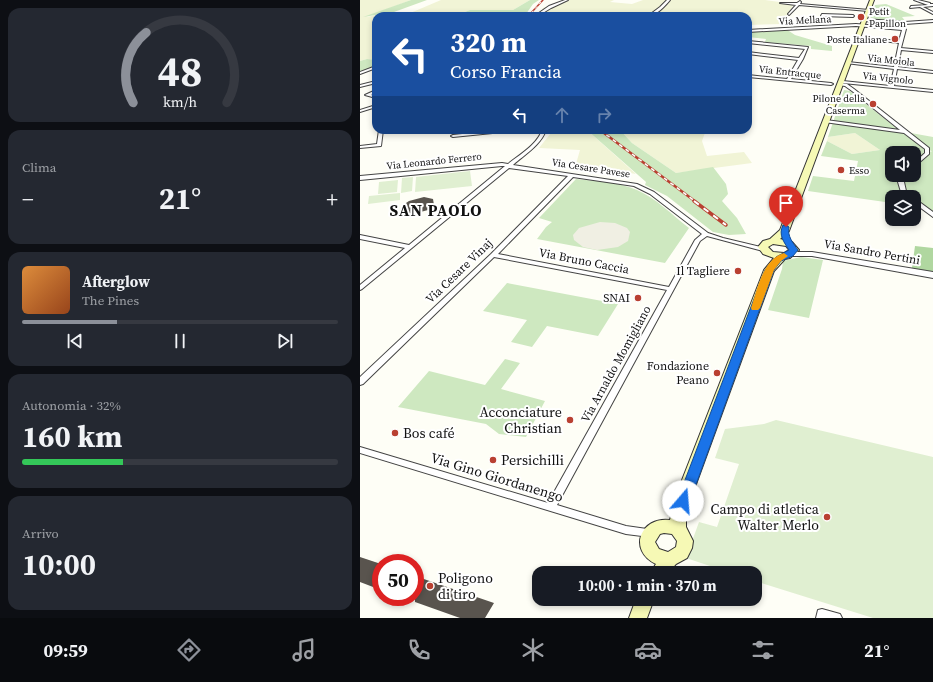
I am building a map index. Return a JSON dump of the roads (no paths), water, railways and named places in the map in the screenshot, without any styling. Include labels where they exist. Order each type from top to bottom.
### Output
[{"type":"main road","points":[[770,270],[768,247],[784,231],[872,0]]},
{"type":"main road","points":[[784,231],[789,250]]},
{"type":"main road","points":[[768,247],[782,241],[789,250]]},
{"type":"main road","points":[[768,247],[789,250]]},
{"type":"main road","points":[[654,566],[660,541],[678,518],[683,498],[770,270],[789,250]]},
{"type":"main road","points":[[658,566],[660,541]]},
{"type":"main road","points":[[638,618],[642,606]]},
{"type":"street","points":[[540,12],[567,0]]},
{"type":"street","points":[[655,12],[669,0]]},
{"type":"street","points":[[789,14],[801,0]]},
{"type":"street","points":[[830,6],[834,0]]},
{"type":"street","points":[[915,0],[932,5]]},
{"type":"street","points":[[781,3],[868,10]]},
{"type":"street","points":[[911,7],[932,5]]},
{"type":"street","points":[[920,6],[933,13]]},
{"type":"street","points":[[822,15],[853,16]]},
{"type":"street","points":[[865,20],[905,23],[933,21]]},
{"type":"street","points":[[871,26],[873,20]]},
{"type":"street","points":[[892,87],[905,23]]},
{"type":"street","name":"Via Mellana","points":[[752,31],[863,26],[904,29]]},
{"type":"street","points":[[858,38],[901,42]]},
{"type":"street","points":[[752,42],[807,48],[788,80]]},
{"type":"street","points":[[899,49],[933,52]]},
{"type":"street","points":[[752,54],[801,58]]},
{"type":"street","name":"Via Moiola","points":[[848,63],[933,72]]},
{"type":"street","points":[[360,73],[372,68]]},
{"type":"street","name":"Via Entracque","points":[[752,76],[831,84]]},
{"type":"street","points":[[360,86],[372,83]]},
{"type":"street","points":[[840,83],[853,90],[927,149],[927,153],[921,159]]},
{"type":"street","name":"Via Vignolo","points":[[840,83],[856,83],[933,91]]},
{"type":"street","points":[[853,90],[856,83]]},
{"type":"street","points":[[372,93],[367,95],[372,96]]},
{"type":"street","points":[[360,111],[372,107]]},
{"type":"street","points":[[826,121],[906,132]]},
{"type":"street","points":[[360,147],[380,145],[381,134]]},
{"type":"street","points":[[453,136],[473,134]]},
{"type":"street","points":[[360,288],[509,166],[539,140],[542,134]]},
{"type":"street","name":"Via Leonardo Ferrero","points":[[360,178],[495,164],[507,164],[509,166]]},
{"type":"street","name":"Via Cesare Pavese","points":[[509,166],[619,182],[641,188],[652,193],[706,234],[721,240],[768,247]]},
{"type":"street","name":"Via Cesare Vinaj","points":[[360,382],[493,255],[572,175]]},
{"type":"street","points":[[921,206],[933,215]]},
{"type":"street","name":"Via Arnaldo Momigliano","points":[[550,508],[698,240],[706,234]]},
{"type":"street","points":[[360,237],[410,247]]},
{"type":"street","name":"Via Sandro Pertini","points":[[789,250],[933,275]]},
{"type":"street","name":"Via Bruno Caccia","points":[[493,255],[671,289]]},
{"type":"street","name":"Via Gino Giordanengo","points":[[360,450],[660,541]]},
{"type":"street","points":[[822,616],[836,618]]},
{"type":"railway","points":[[532,12],[543,0]]},
{"type":"railway","points":[[605,134],[696,202]]},
{"type":"railway","points":[[694,201],[726,225]]},
{"type":"place","name":"Petit Papillon","points":[[861,17]]},
{"type":"place","name":"Poste Italiane","points":[[895,39]]},
{"type":"place","name":"Pilone della Caserma","points":[[873,104]]},
{"type":"place","name":"Esso","points":[[841,170]]},
{"type":"place","name":"Il Tagliere","points":[[738,271]]},
{"type":"place","name":"SNAI","points":[[638,298]]},
{"type":"place","name":"Fondazione Peano","points":[[717,373]]},
{"type":"place","name":"Acconciature Christian","points":[[570,420]]},
{"type":"place","name":"Bos café","points":[[395,433]]},
{"type":"place","name":"Persichilli","points":[[493,460]]},
{"type":"place","name":"Campo di atletica Walter Merlo","points":[[827,517]]},
{"type":"place","name":"Poligono di tiro","points":[[430,586]]},
{"type":"district","name":"SAN PAOLO","points":[[436,210]]}]
